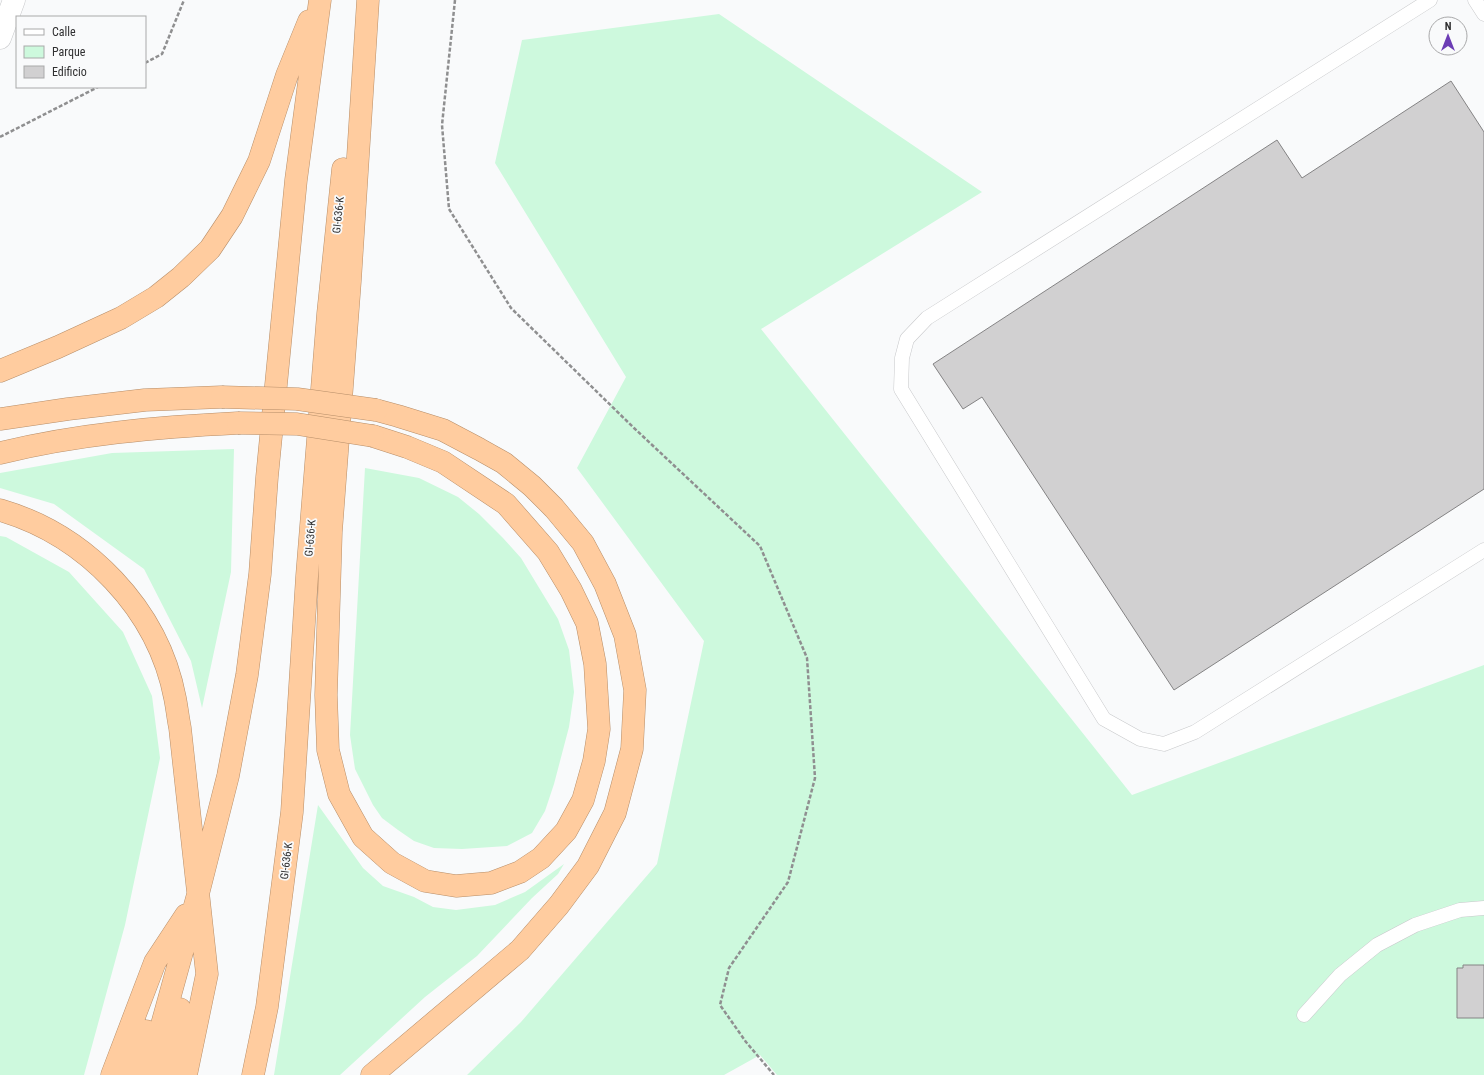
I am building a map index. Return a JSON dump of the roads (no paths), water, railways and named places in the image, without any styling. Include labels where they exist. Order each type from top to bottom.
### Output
[{"type":"highway","points":[[0,371],[58,347],[121,318],[156,297],[181,277],[210,249],[232,216],[259,160],[287,75],[319,0]]},
{"type":"highway","points":[[148,1075],[197,898],[228,776],[247,674],[260,574],[268,469],[296,180],[319,0]]},
{"type":"highway","name":"GI-636-K","points":[[253,1075],[267,1007],[292,812],[307,576],[328,314],[350,102],[363,0]]},
{"type":"highway","points":[[0,453],[65,440],[122,431],[238,423],[297,424],[373,436],[407,447],[443,462],[506,504],[548,552],[571,590],[587,623],[595,664],[599,729],[594,761],[583,800],[566,831],[541,858],[520,872],[491,883],[456,886],[425,881],[392,863],[364,837],[339,794],[328,750],[326,694],[331,532],[350,281],[368,0]]},
{"type":"highway","points":[[0,419],[145,400],[222,397],[297,399],[376,410],[443,430],[479,448],[504,463],[532,486],[554,508],[583,543],[606,584],[625,635],[635,690],[632,749],[615,813],[588,866],[560,905],[520,950],[372,1075]]},
{"type":"highway","points":[[0,510],[16,514],[46,528],[74,545],[100,566],[122,589],[140,613],[155,640],[167,668],[175,698],[207,974],[186,1075]]},
{"type":"highway","points":[[112,1075],[155,962],[197,898]]},
{"type":"highway","points":[[131,1075],[166,969],[197,898]]},
{"type":"highway","points":[[166,1075],[171,1057],[185,982],[197,898]]},
{"type":"street","points":[[0,38],[14,0]]},
{"type":"lane","points":[[1430,0],[926,318],[907,339],[902,358],[901,390],[1104,719],[1140,739],[1164,744],[1194,732],[1484,550]]},
{"type":"lane","points":[[1475,0],[1484,14]]},
{"type":"lane","points":[[1304,1015],[1340,975],[1377,945],[1416,925],[1460,910],[1484,908]]}]
